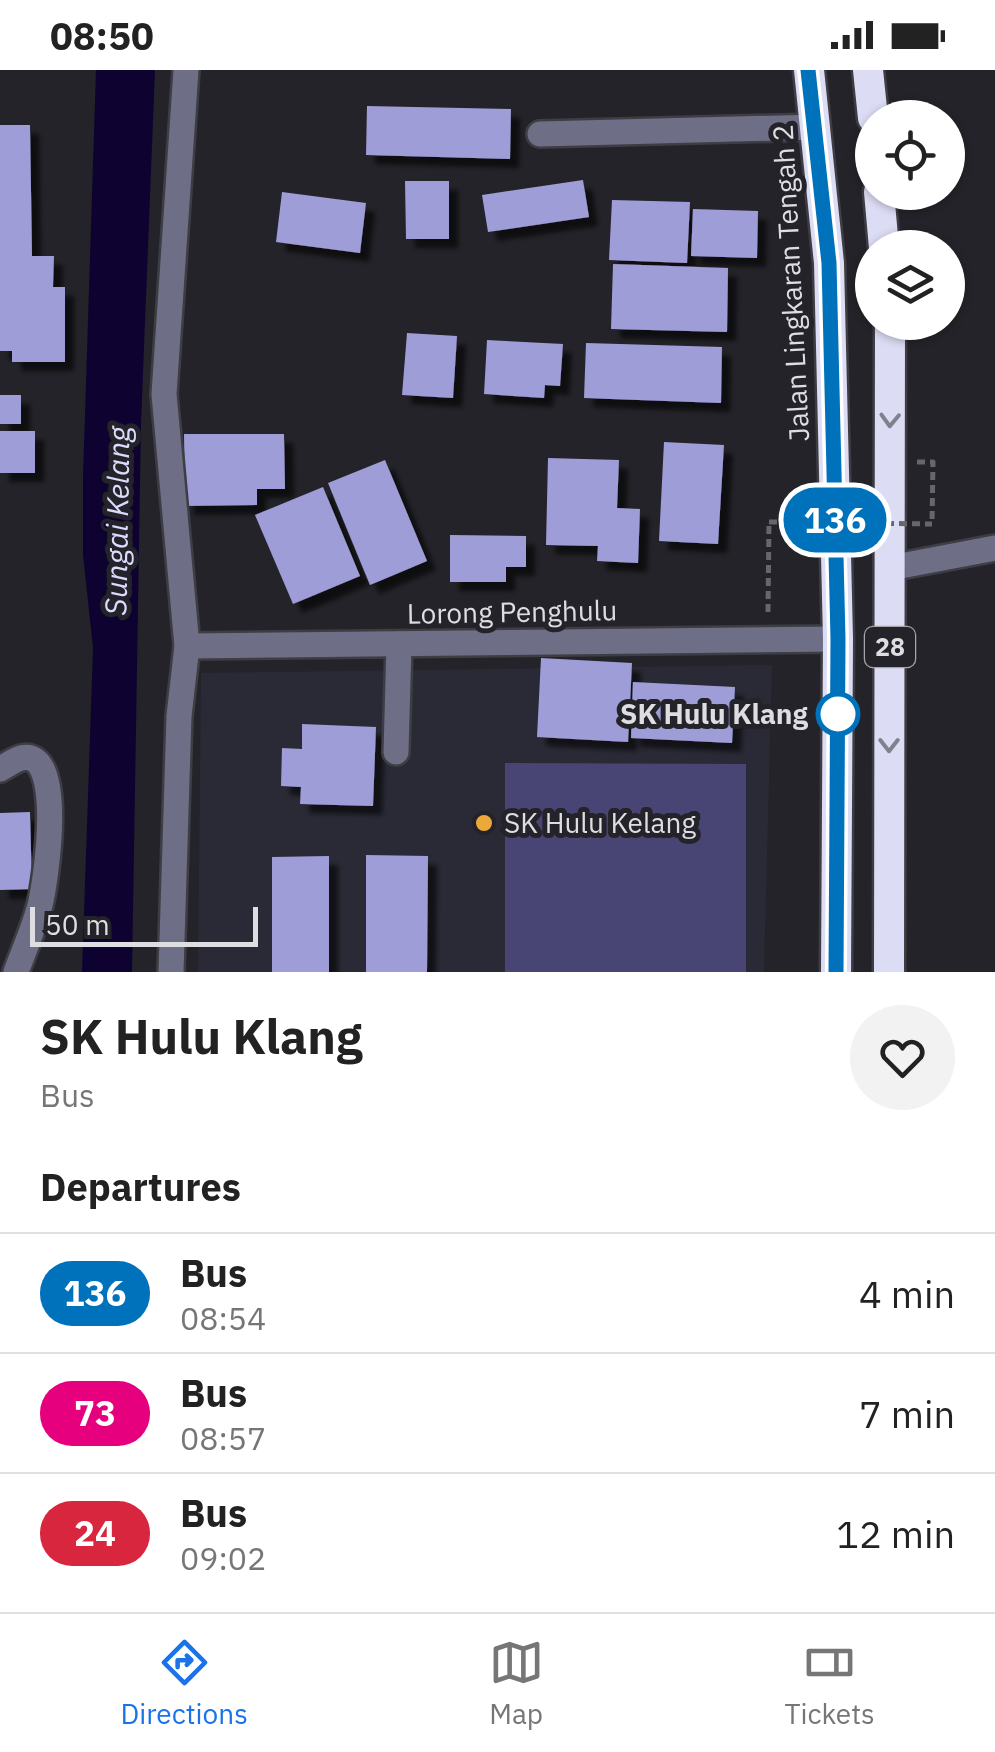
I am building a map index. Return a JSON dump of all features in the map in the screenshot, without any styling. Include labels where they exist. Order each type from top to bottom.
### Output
[{"type":"highway","name":"Jalan Lingkaran Tengah 2","points":[[808,70],[829,263],[838,639],[836,972]]},
{"type":"highway","points":[[873,74],[873,100]]},
{"type":"highway","name":"28","points":[[889,972],[890,340]]},
{"type":"street","points":[[171,972],[179,716],[187,646],[164,394],[186,70]]},
{"type":"street","points":[[540,134],[817,128]]},
{"type":"street","points":[[890,568],[995,548]]},
{"type":"street","name":"Lorong Penghulu","points":[[187,646],[838,639]]},
{"type":"street","points":[[396,752],[399,644]]},
{"type":"street","points":[[0,769],[22,757],[34,759],[45,767],[51,789],[41,902],[16,972]]},
{"type":"path","points":[[769,596],[770,522],[932,524],[933,462]]},
{"type":"shaded area","name":"SK Hulu Kelang","points":[[772,665],[764,972],[198,972],[201,673]]},
{"type":"shaded area","points":[[505,763],[746,764],[746,972],[505,972]]},
{"type":"water","name":"Sungai Kelang","points":[[96,70],[155,70],[141,423],[132,972],[82,972],[93,648],[83,555],[83,476]]},
{"type":"building","points":[[367,106],[511,109],[510,159],[366,155]]},
{"type":"building","points":[[0,125],[30,125],[32,256],[54,256],[53,287],[65,287],[65,362],[12,362],[12,351],[0,351]]},
{"type":"building","points":[[583,180],[589,217],[488,232],[482,195]]},
{"type":"building","points":[[405,181],[449,181],[449,239],[406,239]]},
{"type":"building","points":[[282,192],[366,203],[360,253],[276,242]]},
{"type":"building","points":[[612,200],[690,202],[687,263],[609,260]]},
{"type":"building","points":[[693,209],[758,211],[757,258],[691,256]]},
{"type":"building","points":[[613,264],[728,268],[727,332],[611,329]]},
{"type":"building","points":[[407,333],[457,336],[453,398],[402,395]]},
{"type":"building","points":[[487,340],[563,344],[560,386],[545,385],[544,398],[484,394]]},
{"type":"building","points":[[586,343],[722,347],[721,403],[584,398]]},
{"type":"building","points":[[0,395],[21,395],[21,424],[0,424]]},
{"type":"building","points":[[0,431],[35,431],[35,473],[0,473]]},
{"type":"building","points":[[184,434],[284,434],[285,489],[257,489],[257,505],[185,506]]},
{"type":"building","points":[[664,442],[724,445],[718,544],[659,541]]},
{"type":"building","points":[[548,458],[619,460],[617,508],[640,509],[638,563],[597,561],[598,546],[546,545]]},
{"type":"building","points":[[385,460],[427,561],[370,585],[328,483]]},
{"type":"building","points":[[323,487],[360,576],[293,604],[255,515]]},
{"type":"building","points":[[450,535],[526,536],[526,567],[506,567],[506,582],[450,582]]},
{"type":"building","points":[[541,658],[632,663],[628,742],[537,737]]},
{"type":"building","points":[[633,682],[735,687],[732,743],[631,738]]},
{"type":"building","points":[[302,724],[376,727],[373,806],[300,804],[301,787],[281,786],[282,748],[302,749]]},
{"type":"building","points":[[30,812],[32,889],[0,890],[0,813]]},
{"type":"building","points":[[366,855],[428,856],[427,972],[366,972]]},
{"type":"building","points":[[329,856],[329,972],[272,972],[272,857]]},
{"type":"bus line","name":"136","points":[[808,70],[829,263],[838,639],[836,972]]},
{"type":"place","name":"SK Hulu Klang","points":[[838,714]]},
{"type":"place","name":"SK Hulu Kelang","points":[[484,823]]}]
